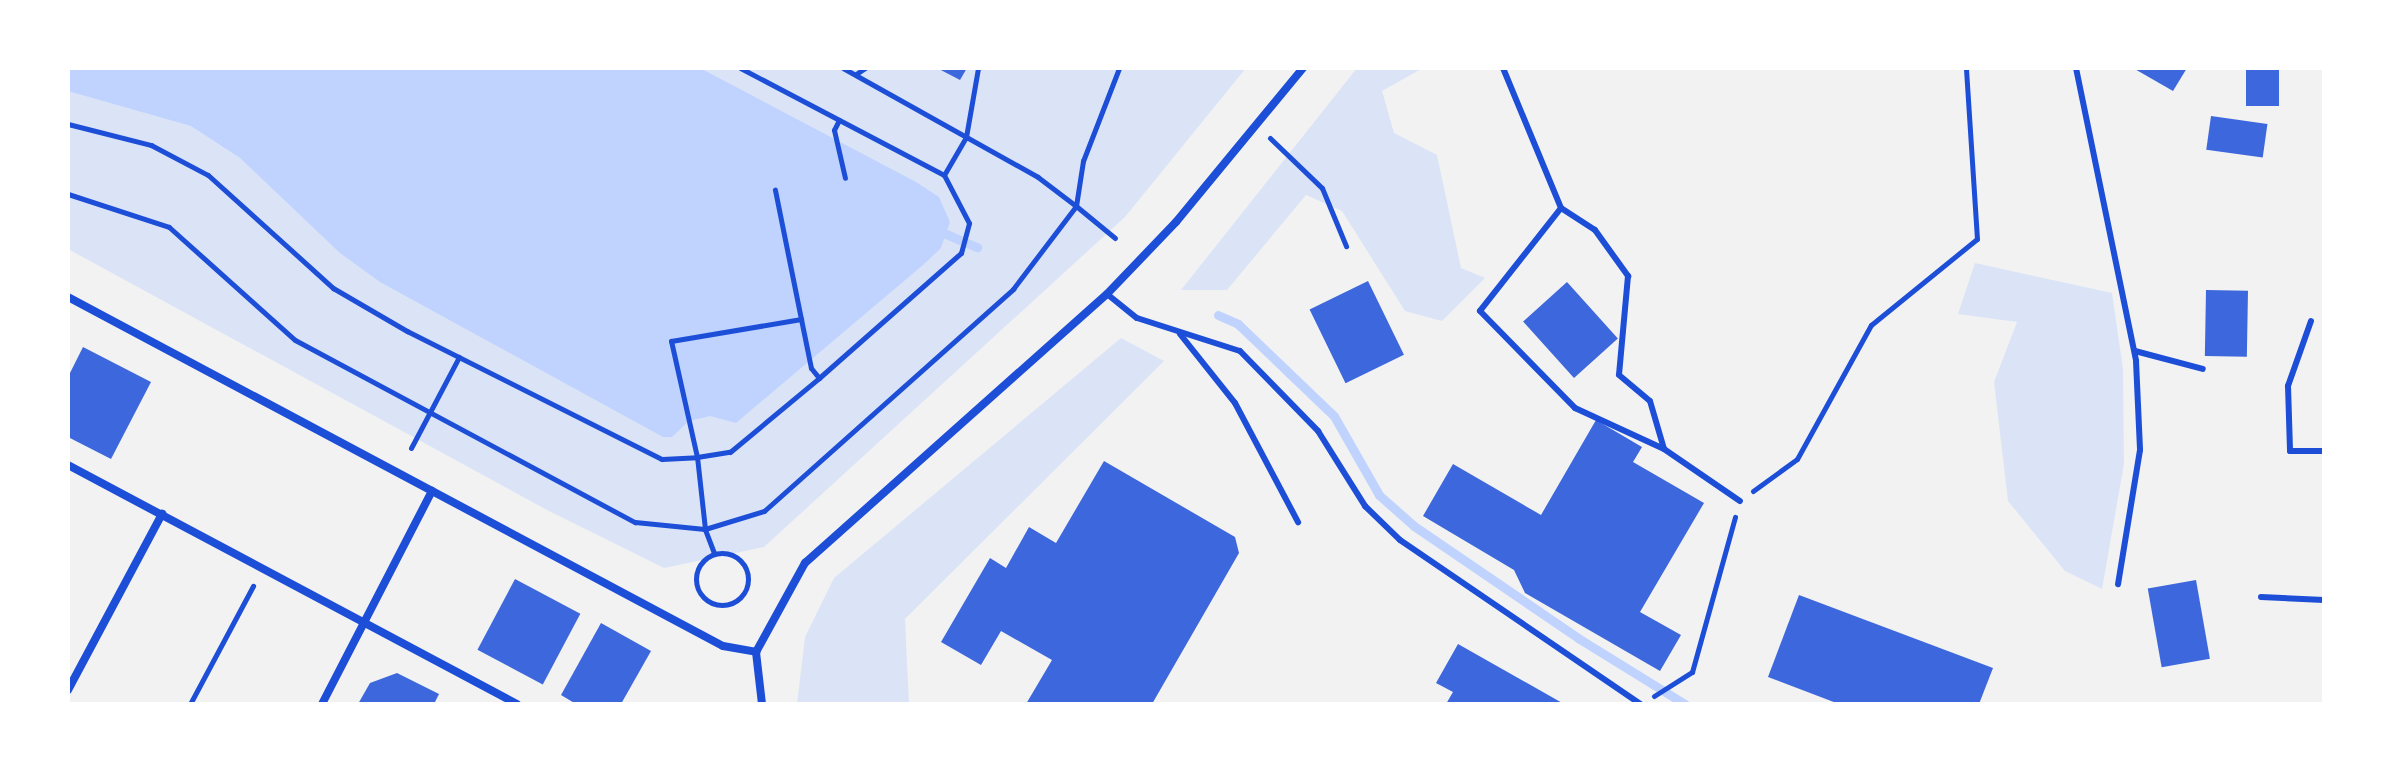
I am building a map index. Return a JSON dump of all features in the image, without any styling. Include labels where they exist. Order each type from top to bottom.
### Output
[{"type":"street","points":[[762,704],[756,652],[805,563],[1107,294],[1176,222],[1303,68]]},
{"type":"street","points":[[68,297],[723,646],[756,652]]},
{"type":"street","points":[[68,465],[517,704]]},
{"type":"street","points":[[322,704],[432,491]]},
{"type":"street","points":[[68,690],[162,514]]},
{"type":"lane","points":[[1503,68],[1561,208],[1595,230],[1628,276],[1619,375],[1650,401],[1664,449]]},
{"type":"lane","points":[[2076,68],[2135,351],[2140,450],[2118,584]]},
{"type":"lane","points":[[1561,208],[1480,311],[1575,408],[1664,449],[1740,501]]},
{"type":"lane","points":[[1107,294],[1137,318],[1240,351],[1318,431],[1365,506],[1400,540],[1642,703]]},
{"type":"lane","points":[[2311,321],[2288,386],[2290,451],[2324,451]]},
{"type":"lane","points":[[1180,334],[1235,403],[1298,522]]},
{"type":"lane","points":[[2135,351],[2203,369]]},
{"type":"lane","points":[[2261,597],[2324,600]]},
{"type":"path","points":[[68,124],[151,145],[208,175],[333,288],[459,357],[662,459],[697,457],[730,452],[819,378],[961,253],[969,223],[944,175],[740,68]]},
{"type":"path","points":[[843,68],[1038,177],[1115,238]]},
{"type":"path","points":[[855,74],[865,68]]},
{"type":"path","points":[[944,175],[966,137],[978,68]]},
{"type":"path","points":[[68,194],[169,227],[295,340],[635,522],[705,529],[764,511],[1013,289],[1076,206],[1083,161],[1119,68]]},
{"type":"path","points":[[1642,703],[1692,672],[1740,501],[1797,459],[1871,325],[1977,239],[1966,68]]},
{"type":"path","points":[[839,120],[834,130],[845,178]]},
{"type":"path","points":[[1257,124],[1322,188],[1346,246]]},
{"type":"path","points":[[906,168],[911,159]]},
{"type":"path","points":[[775,190],[811,368],[819,378]]},
{"type":"path","points":[[714,553],[705,529],[697,457],[671,341],[801,319]]},
{"type":"path","points":[[411,448],[459,357]]},
{"type":"path","points":[[717,604],[702,596],[695,580],[700,563],[714,553],[738,558],[751,588]]},
{"type":"path","points":[[713,611],[717,604],[741,597],[748,581]]},
{"type":"path","points":[[190,704],[253,586]]},
{"type":"shaded area","points":[[68,68],[1246,68],[1125,217],[764,547],[664,568],[547,510],[68,249]]},
{"type":"shaded area","points":[[1357,68],[1423,68],[1382,91],[1394,133],[1437,155],[1461,268],[1485,278],[1442,321],[1405,311],[1342,211],[1306,195],[1227,290],[1181,290]]},
{"type":"shaded area","points":[[1975,263],[2112,293],[2123,369],[2124,464],[2102,589],[2065,571],[2008,501],[1994,382],[2017,322],[1958,314]]},
{"type":"shaded area","points":[[1121,338],[1164,361],[905,619],[909,704],[797,704],[805,637],[834,578]]},
{"type":"water","points":[[68,68],[700,68],[916,182],[939,197],[950,222],[941,248],[923,265],[736,423],[710,416],[689,421],[672,437],[663,437],[380,282],[340,253],[240,158],[191,126],[68,91]]},
{"type":"building","points":[[937,68],[967,68],[960,80]]},
{"type":"building","points":[[2133,68],[2187,68],[2173,91]]},
{"type":"building","points":[[2246,68],[2279,68],[2279,106],[2246,106]]},
{"type":"building","points":[[2211,116],[2267,124],[2263,158],[2206,150]]},
{"type":"building","points":[[1368,281],[1404,355],[1346,383],[1310,309]]},
{"type":"building","points":[[1567,282],[1618,338],[1574,378],[1523,321]]},
{"type":"building","points":[[2206,290],[2248,291],[2247,357],[2205,356]]},
{"type":"building","points":[[83,347],[151,382],[111,459],[68,437],[68,377]]},
{"type":"building","points":[[1596,420],[1642,447],[1633,462],[1704,503],[1640,612],[1681,635],[1660,671],[1525,593],[1514,570],[1423,516],[1453,464],[1541,515]]},
{"type":"building","points":[[1104,461],[1235,537],[1239,553],[1152,704],[1026,704],[1052,660],[1001,631],[981,665],[941,642],[990,558],[1006,568],[1029,527],[1056,543]]},
{"type":"building","points":[[515,579],[580,614],[543,684],[477,650]]},
{"type":"building","points":[[2196,580],[2210,659],[2162,667],[2148,589]]},
{"type":"building","points":[[1799,595],[1993,668],[1979,704],[1839,704],[1768,677]]},
{"type":"building","points":[[601,623],[651,651],[621,704],[576,704],[561,695]]},
{"type":"building","points":[[1458,644],[1564,704],[1446,704],[1453,692],[1436,683]]},
{"type":"building","points":[[397,673],[439,694],[434,704],[358,704],[370,683]]},
{"type":"waterway","points":[[946,234],[977,247]]},
{"type":"waterway","points":[[1218,315],[1238,324],[1334,416],[1379,495],[1414,526],[1578,638],[1685,704]]}]
